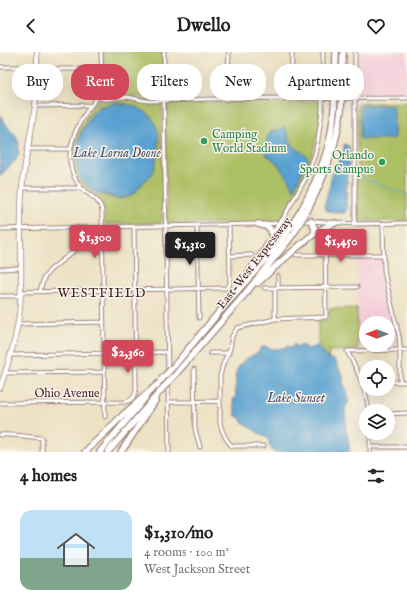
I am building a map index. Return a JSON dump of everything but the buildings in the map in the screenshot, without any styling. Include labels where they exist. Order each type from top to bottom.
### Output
[{"type":"highway","points":[[332,52],[335,64]]},
{"type":"highway","name":"East-West Expressway","points":[[336,52],[336,64]]},
{"type":"highway","name":"East-West Expressway","points":[[108,452],[240,300],[288,241],[308,209],[327,167],[340,121],[343,52]]},
{"type":"highway","name":"East-West Expressway","points":[[100,452],[230,299],[276,248],[288,231],[302,209],[315,183],[323,162],[330,138],[334,100]]},
{"type":"highway","points":[[311,221],[315,229],[314,234]]},
{"type":"highway","points":[[230,299],[260,257],[281,222]]},
{"type":"highway","points":[[240,300],[273,268],[314,234],[324,227],[335,223]]},
{"type":"highway","points":[[258,224],[270,228],[272,231],[272,238]]},
{"type":"highway","points":[[85,452],[159,382]]},
{"type":"highway","points":[[121,452],[153,406],[163,388]]},
{"type":"main road","points":[[37,52],[37,64]]},
{"type":"main road","points":[[0,388],[11,355],[18,324],[21,294],[22,188],[36,100]]},
{"type":"street","points":[[101,52],[101,64]]},
{"type":"street","points":[[164,52],[169,452]]},
{"type":"street","points":[[228,64],[229,52]]},
{"type":"street","points":[[292,52],[292,64]]},
{"type":"street","points":[[323,52],[323,64]]},
{"type":"street","points":[[355,52],[355,64]]},
{"type":"street","points":[[0,67],[12,67]]},
{"type":"street","points":[[129,97],[149,101],[227,100]]},
{"type":"street","points":[[364,99],[407,98]]},
{"type":"street","points":[[95,100],[78,127],[71,149],[70,162],[74,176],[82,188],[100,204],[102,211],[105,417]]},
{"type":"street","points":[[281,222],[298,193],[310,167],[318,140],[322,100]]},
{"type":"street","points":[[355,100],[355,224]]},
{"type":"street","points":[[35,106],[91,105]]},
{"type":"street","points":[[27,149],[71,149]]},
{"type":"street","points":[[22,188],[82,188]]},
{"type":"street","points":[[0,229],[229,225],[311,221],[355,224],[407,223]]},
{"type":"street","points":[[383,224],[386,282],[399,336],[400,382]]},
{"type":"street","points":[[198,225],[198,318]]},
{"type":"street","points":[[0,296],[40,291],[223,289],[229,286],[230,280],[229,225]]},
{"type":"street","points":[[134,226],[136,353]]},
{"type":"street","points":[[40,291],[44,278],[50,270],[98,232],[102,227]]},
{"type":"street","points":[[264,446],[234,447],[229,444],[221,430],[221,370],[229,353],[232,336],[235,330],[240,327],[275,319],[326,318],[325,235]]},
{"type":"street","points":[[230,256],[252,255]]},
{"type":"street","points":[[296,255],[384,255]]},
{"type":"street","points":[[0,269],[21,268]]},
{"type":"street","points":[[275,319],[278,276]]},
{"type":"street","points":[[264,288],[357,287]]},
{"type":"street","points":[[18,324],[104,322]]},
{"type":"street","points":[[359,372],[347,351],[407,350]]},
{"type":"street","points":[[11,355],[167,352]]},
{"type":"street","name":"Ohio Avenue","points":[[0,403],[128,401],[135,396],[136,390],[136,353]]},
{"type":"street","points":[[210,353],[229,353]]},
{"type":"street","points":[[194,370],[195,429],[200,447]]},
{"type":"street","points":[[5,373],[104,372]]},
{"type":"street","points":[[395,382],[407,382]]},
{"type":"street","points":[[168,402],[220,402]]},
{"type":"street","points":[[395,414],[407,413]]},
{"type":"street","points":[[0,434],[42,438],[42,452]]},
{"type":"street","points":[[370,440],[370,452]]},
{"type":"street","points":[[370,447],[407,447]]},
{"type":"shaded area","points":[[358,52],[407,52],[407,92],[364,93],[364,64],[358,64]]},
{"type":"shaded area","points":[[357,258],[381,258],[382,275],[391,316],[359,316],[359,347]]},
{"type":"shaded area","points":[[395,336],[397,347],[395,347]]},
{"type":"green space","points":[[103,52],[163,52],[163,64],[137,64],[137,96],[134,96],[134,98],[129,98],[129,64],[103,64]]},
{"type":"green space","points":[[130,98],[162,104],[163,123],[161,125],[163,172],[161,223],[105,224],[103,205],[96,197],[81,185],[75,174],[72,163],[72,151],[75,140],[86,118],[98,100],[129,100]],"holes":[[[114,103],[126,104],[148,114],[154,121],[158,135],[158,150],[155,165],[150,176],[131,195],[123,199],[118,199],[96,192],[85,183],[78,169],[76,152],[80,136],[84,129],[94,119]]]},
{"type":"green space","points":[[278,100],[283,103],[318,101],[321,103],[320,119],[314,149],[309,164],[304,178],[290,206],[281,219],[260,223],[168,224],[165,121],[166,104]]},
{"type":"green space","name":"Orlando Sports Campus","points":[[407,102],[407,221],[358,221],[357,103]]},
{"type":"green space","points":[[357,308],[358,350],[329,351],[328,366],[318,357],[318,321],[329,320],[329,309]]},
{"type":"water","name":"Lake Lorna Doone","points":[[114,102],[133,106],[146,113],[151,117],[157,127],[158,136],[156,161],[153,173],[134,193],[123,198],[99,194],[90,189],[80,177],[76,161],[79,138],[88,120],[98,108],[113,104]]},
{"type":"water","points":[[361,105],[394,106],[394,139],[360,139]]},
{"type":"water","points":[[0,114],[5,123],[17,137],[19,142],[19,152],[15,161],[0,176]]},
{"type":"water","points":[[285,127],[288,137],[293,144],[307,156],[308,161],[294,189],[279,165],[266,155],[265,152],[270,132],[280,130]]},
{"type":"water","points":[[344,144],[349,146],[349,162],[346,193],[347,209],[346,212],[342,213],[328,211],[324,206],[331,177],[342,155]]},
{"type":"water","name":"Lake Sunset","points":[[293,345],[298,347],[303,345],[308,349],[317,346],[327,358],[335,360],[343,375],[343,383],[347,390],[349,401],[345,408],[345,426],[350,452],[274,452],[270,447],[268,437],[250,428],[247,424],[242,422],[240,417],[236,416],[233,400],[236,396],[235,377],[237,369],[244,360],[259,352],[260,348],[263,347],[275,349],[289,346],[291,349]]},
{"type":"waterway","points":[[359,176],[407,195]]},
{"type":"place","name":"Camping World Stadium","points":[[204,141]]},
{"type":"place","name":"Orlando Sports Campus","points":[[382,162]]},
{"type":"district","name":"WESTFIELD","points":[[102,292]]}]
